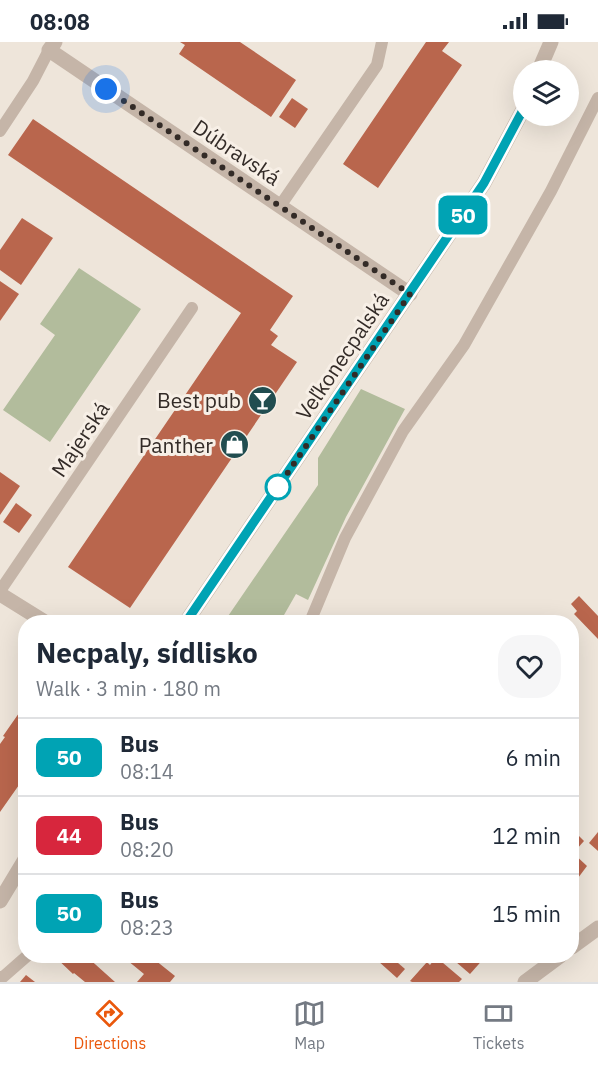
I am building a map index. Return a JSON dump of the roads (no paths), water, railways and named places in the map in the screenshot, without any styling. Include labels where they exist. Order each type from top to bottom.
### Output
[{"type":"street","points":[[543,60],[551,42]]},
{"type":"street","name":"Dúbravská","points":[[52,46],[410,294]]},
{"type":"street","name":"Veľkonecpalská","points":[[191,615],[484,183],[514,126]]},
{"type":"street","points":[[0,594],[34,615]]},
{"type":"street","points":[[0,901],[18,871]]},
{"type":"street","points":[[579,942],[598,928]]},
{"type":"street","points":[[525,982],[551,963]]},
{"type":"lane","points":[[280,206],[377,65],[382,42]]},
{"type":"lane","points":[[0,131],[33,81],[52,46]]},
{"type":"lane","points":[[313,615],[345,538],[403,430],[464,345],[551,191],[598,98]]},
{"type":"lane","name":"Majerská","points":[[0,594],[192,308]]},
{"type":"lane","points":[[0,977],[19,963]]},
{"type":"place","name":"Best pub","points":[[262,400]]},
{"type":"place","name":"Panther","points":[[234,445]]}]
